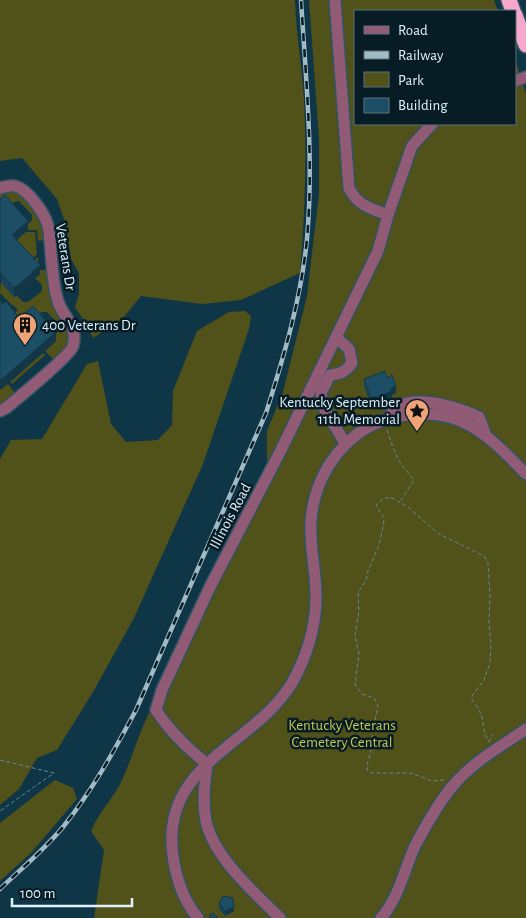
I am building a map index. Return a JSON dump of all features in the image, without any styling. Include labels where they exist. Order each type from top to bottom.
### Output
[{"type":"highway","points":[[516,18],[526,44]]},
{"type":"street","points":[[335,0],[349,188],[353,198],[365,208],[388,215]]},
{"type":"street","name":"Illinois Road","points":[[207,764],[182,744],[163,722],[156,710],[162,690],[210,586],[280,452],[378,251],[388,215],[412,146],[431,125]]},
{"type":"street","name":"Veterans Dr","points":[[0,188],[15,186],[20,189],[28,195],[44,216],[49,228],[54,283],[59,307],[71,324],[75,336],[72,349],[62,360],[0,411]]},
{"type":"street","points":[[337,338],[349,349],[352,363],[348,369],[340,374],[330,375],[321,392],[324,408],[345,443]]},
{"type":"street","points":[[198,918],[184,896],[178,881],[172,850],[175,815],[190,782],[224,748],[264,718],[280,700],[292,683],[307,649],[312,632],[316,598],[311,522],[321,478],[331,461],[345,443],[385,420],[422,414],[440,415],[458,420],[485,433],[526,474]]},
{"type":"street","points":[[381,918],[393,902],[416,846],[432,816],[458,780],[497,748],[526,729]]},
{"type":"street","points":[[207,764],[204,802],[206,822],[213,841],[243,880],[280,918]]},
{"type":"path","points":[[385,420],[395,453],[414,480],[400,502]]},
{"type":"path","points":[[449,778],[441,781],[432,781],[411,773],[372,773],[368,770],[367,765],[378,706],[374,698],[362,694],[354,685],[359,654],[355,635],[359,611],[358,596],[366,581],[381,534],[383,517],[376,505],[383,499],[390,497],[400,502],[439,534],[484,556],[488,563],[491,609],[488,621],[491,646],[490,663],[484,680],[472,696],[472,700],[483,715],[486,736],[489,742]]},
{"type":"path","points":[[0,760],[54,773],[0,811]]},
{"type":"green space","points":[[0,0],[295,0],[304,99],[305,142],[304,208],[300,273],[241,300],[202,304],[141,296],[123,318],[93,338],[75,307],[79,294],[79,273],[71,259],[66,225],[57,199],[22,158],[0,161]]},
{"type":"green space","name":"Kentucky Veterans Cemetery Central","points":[[309,0],[494,0],[498,10],[354,10],[354,125],[516,125],[516,63],[526,94],[526,918],[94,918],[104,850],[91,831],[98,817],[120,785],[148,715],[267,469],[267,431],[283,392],[307,296],[319,194],[319,139]]},
{"type":"green space","points":[[11,191],[22,196],[41,220],[45,240],[38,241],[37,230],[28,230],[25,227],[32,220],[32,215],[19,201],[0,209],[0,192]]},
{"type":"green space","points":[[25,232],[35,232],[37,254],[28,262],[12,244]]},
{"type":"green space","points":[[38,257],[39,270],[47,270],[53,304],[69,329],[68,344],[54,360],[45,351],[56,341],[52,337],[59,331],[60,326],[47,312],[42,312],[19,328],[13,315],[18,310],[0,293],[1,282],[14,297],[16,295],[23,302],[28,302],[42,291],[42,285],[35,278],[40,274],[31,263]]},
{"type":"green space","points":[[245,311],[251,316],[249,329],[203,464],[134,618],[93,692],[57,750],[37,758],[19,789],[0,805],[0,459],[11,440],[42,439],[87,364],[98,361],[111,424],[126,442],[158,440],[172,425],[173,391],[197,331],[229,312]]},
{"type":"green space","points":[[43,353],[45,355],[12,384],[10,382]]},
{"type":"green space","points":[[8,384],[15,393],[0,406],[0,390]]},
{"type":"green space","points":[[55,780],[73,788],[77,799],[31,853],[0,881],[0,823]]},
{"type":"building","points":[[5,195],[28,221],[12,235],[40,265],[14,288],[0,274],[0,199]]},
{"type":"building","name":"400 Veterans Dr","points":[[0,300],[3,304],[6,301],[19,318],[33,306],[56,332],[0,381]]},
{"type":"building","points":[[385,371],[387,378],[392,375],[396,386],[385,394],[386,396],[371,398],[364,379]]},
{"type":"building","points":[[223,896],[233,898],[234,907],[225,911],[219,904]]},
{"type":"building","points":[[213,913],[218,918],[211,918],[209,916]]},
{"type":"railway","points":[[0,889],[63,827],[93,785],[119,741],[136,710],[266,413],[296,305],[307,239],[310,180],[301,0]]},
{"type":"place","name":"400 Veterans Dr","points":[[25,346]]},
{"type":"place","name":"Kentucky September 11th Memorial","points":[[417,432]]}]
